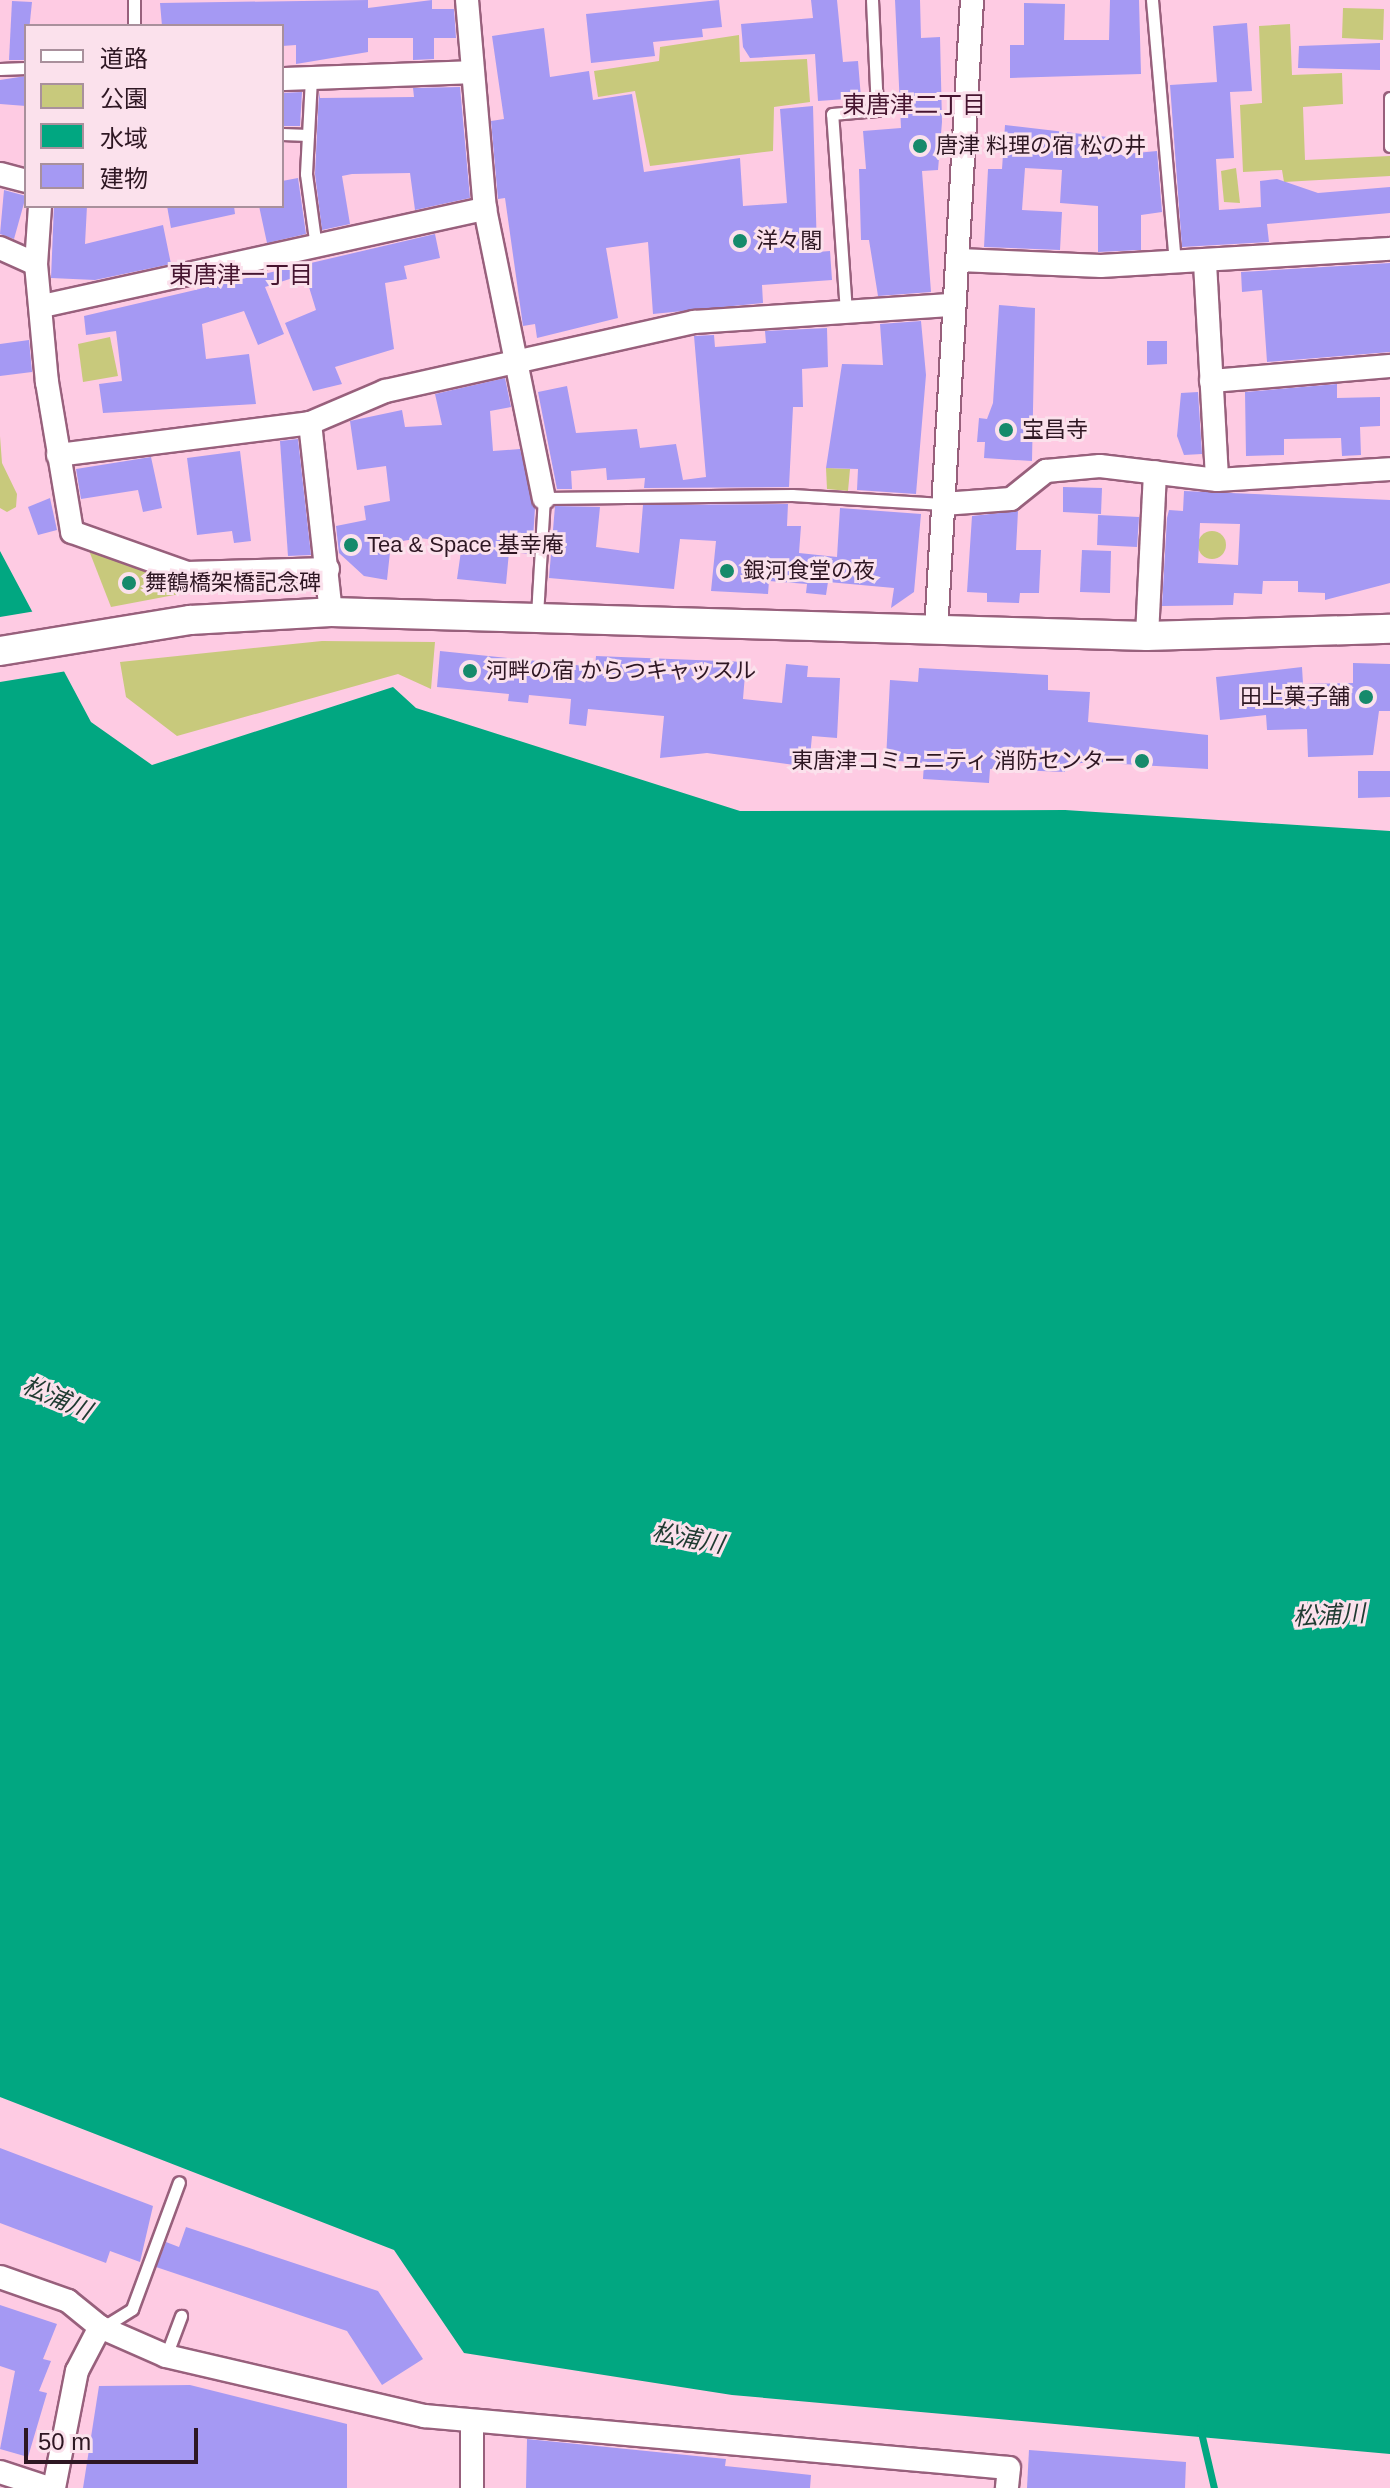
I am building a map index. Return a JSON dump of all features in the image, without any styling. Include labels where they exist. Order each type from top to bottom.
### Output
[{"type":"street","points":[[467,0],[485,209],[544,498]]},
{"type":"street","points":[[936,632],[972,0]]},
{"type":"street","points":[[284,79],[472,72]]},
{"type":"street","points":[[0,174],[24,180]]},
{"type":"street","points":[[40,208],[36,264],[58,455],[67,517],[86,541],[187,573],[328,569]]},
{"type":"street","points":[[43,306],[485,209]]},
{"type":"street","points":[[0,248],[36,264]]},
{"type":"street","points":[[959,260],[1175,264],[1390,249]]},
{"type":"street","points":[[1205,263],[1217,480]]},
{"type":"street","points":[[58,455],[310,423],[385,391],[517,356],[694,322],[953,305]]},
{"type":"street","points":[[1211,381],[1390,366]]},
{"type":"street","points":[[310,423],[331,612]]},
{"type":"street","points":[[943,504],[1011,499],[1046,471],[1155,472],[1217,480],[1390,469]]},
{"type":"street","points":[[1147,636],[1155,472]]},
{"type":"street","points":[[0,651],[190,620],[331,612],[537,615],[936,632],[1147,636],[1390,629]]},
{"type":"street","points":[[0,2277],[68,2301],[100,2327],[166,2356],[472,2421],[1009,2468],[1007,2488]]},
{"type":"street","points":[[2,2474],[51,2488],[77,2371],[100,2327]]},
{"type":"street","points":[[472,2421],[472,2488]]},
{"type":"lane","points":[[134,0],[134,24]]},
{"type":"lane","points":[[846,312],[832,114],[877,110],[872,0]]},
{"type":"lane","points":[[1152,0],[1175,264]]},
{"type":"lane","points":[[0,69],[24,68]]},
{"type":"lane","points":[[311,78],[308,135],[316,248]]},
{"type":"lane","points":[[1390,98],[1390,146]]},
{"type":"lane","points":[[284,134],[308,135]]},
{"type":"lane","points":[[537,615],[544,498],[792,495],[943,504]]},
{"type":"lane","points":[[100,2327],[120,2322],[132,2309],[179,2182]]},
{"type":"lane","points":[[166,2356],[181,2316]]},
{"type":"green space","points":[[1343,8],[1384,9],[1383,40],[1342,38]]},
{"type":"green space","points":[[1290,24],[1292,75],[1342,73],[1343,104],[1303,107],[1305,160],[1390,156],[1390,176],[1284,182],[1282,170],[1243,172],[1240,105],[1262,103],[1259,26]]},
{"type":"green space","points":[[739,35],[740,62],[807,59],[810,102],[774,107],[773,151],[650,166],[635,91],[598,97],[594,71],[659,61],[660,47]]},
{"type":"green space","points":[[1236,168],[1240,203],[1224,202],[1221,171]]},
{"type":"green space","points":[[110,337],[118,376],[83,382],[78,344]]},
{"type":"green space","points":[[0,436],[2,463],[17,494],[16,507],[7,512],[0,508]]},
{"type":"green space","points":[[826,468],[850,469],[848,491],[827,489]]},
{"type":"green space","points":[[1212,531],[1222,535],[1226,545],[1222,555],[1212,559],[1202,555],[1198,545],[1202,535]]},
{"type":"green space","points":[[88,548],[206,589],[111,607]]},
{"type":"green space","points":[[322,641],[435,642],[431,689],[398,674],[177,736],[126,697],[120,662]]},
{"type":"water","name":"松浦川","points":[[0,551],[91,722],[152,765],[393,687],[416,708],[740,811],[1065,810],[1390,831],[1390,2454],[732,2395],[464,2353],[394,2250],[0,2097]]},
{"type":"pier","points":[[36,611],[67,671],[0,682],[0,617]]},
{"type":"building","points":[[368,0],[368,8],[432,0],[432,9],[454,9],[456,38],[434,38],[434,59],[413,60],[413,38],[368,38],[368,52],[296,64],[296,45],[284,46],[284,24],[162,24],[160,3]]},
{"type":"building","points":[[719,0],[722,27],[702,29],[703,37],[653,42],[655,56],[591,63],[586,14]]},
{"type":"building","points":[[811,0],[837,0],[843,62],[858,61],[861,98],[818,101],[815,54],[750,58],[743,47],[741,24],[813,18]]},
{"type":"building","points":[[895,0],[920,0],[921,38],[940,37],[942,122],[938,170],[922,171],[931,292],[878,296],[869,240],[861,240],[859,169],[866,169],[863,131],[901,128]]},
{"type":"building","points":[[1110,0],[1139,0],[1141,74],[1010,78],[1010,45],[1024,45],[1024,3],[1065,4],[1064,40],[1109,40]]},
{"type":"building","points":[[12,1],[32,2],[30,24],[24,24],[24,60],[9,60]]},
{"type":"building","points":[[1247,23],[1252,91],[1230,92],[1234,158],[1216,159],[1219,210],[1261,207],[1260,181],[1277,179],[1318,193],[1390,187],[1390,213],[1267,224],[1269,242],[1182,247],[1170,85],[1217,82],[1213,26]]},
{"type":"building","points":[[544,28],[550,77],[589,71],[593,100],[632,94],[644,172],[740,158],[743,206],[787,203],[780,109],[813,106],[817,252],[830,251],[832,280],[762,285],[763,303],[653,314],[648,242],[606,248],[618,318],[537,338],[535,324],[523,326],[505,198],[498,199],[491,121],[504,119],[492,36]]},
{"type":"building","points":[[1380,43],[1380,70],[1298,68],[1299,46]]},
{"type":"building","points":[[24,76],[24,106],[0,104],[0,80]]},
{"type":"building","points":[[460,87],[470,198],[415,210],[410,173],[342,176],[350,224],[322,230],[315,174],[319,92],[320,98],[414,97],[413,88]]},
{"type":"building","points":[[302,92],[300,126],[284,126],[284,93]]},
{"type":"building","points":[[1005,125],[1116,138],[1115,155],[1157,151],[1162,212],[1141,215],[1141,250],[1098,252],[1098,206],[1060,203],[1062,170],[1025,168],[1022,210],[1062,212],[1060,250],[984,247],[988,169],[1002,169]]},
{"type":"building","points":[[298,178],[306,234],[267,243],[259,208],[284,208],[284,181]]},
{"type":"building","points":[[4,190],[24,195],[14,239],[0,234]]},
{"type":"building","points":[[54,208],[87,208],[85,244],[163,225],[171,264],[95,280],[51,278]]},
{"type":"building","points":[[167,208],[234,208],[235,214],[171,228]]},
{"type":"building","points":[[435,234],[440,258],[404,266],[407,279],[385,283],[394,349],[335,367],[342,384],[313,391],[285,323],[316,310],[305,274],[265,287],[284,334],[258,345],[244,311],[202,324],[206,359],[249,354],[256,404],[103,413],[99,384],[122,381],[116,331],[86,335],[84,316]]},
{"type":"building","points":[[1390,263],[1390,352],[1267,362],[1262,290],[1242,292],[1241,272]]},
{"type":"building","points":[[999,305],[1035,308],[1032,461],[984,458],[985,442],[977,442],[979,418],[987,419],[993,403]]},
{"type":"building","points":[[921,321],[926,375],[916,494],[857,490],[858,469],[826,468],[842,364],[883,365],[880,324]]},
{"type":"building","points":[[827,328],[828,367],[802,369],[803,407],[793,407],[789,487],[644,488],[645,478],[607,480],[606,468],[571,471],[572,489],[557,489],[538,392],[567,386],[576,433],[637,429],[640,448],[676,444],[683,480],[706,477],[694,336],[714,335],[715,347],[766,343],[765,331]]},
{"type":"building","points":[[29,340],[32,372],[0,376],[0,344]]},
{"type":"building","points":[[1147,341],[1167,341],[1167,364],[1147,365]]},
{"type":"building","points":[[505,378],[511,407],[490,411],[493,451],[520,449],[535,508],[532,554],[509,552],[506,584],[457,579],[462,544],[420,538],[391,543],[387,580],[364,576],[339,553],[336,526],[366,520],[364,506],[390,501],[386,466],[357,470],[350,421],[402,410],[405,427],[442,425],[435,394]]},
{"type":"building","points":[[1337,384],[1337,398],[1380,397],[1380,426],[1360,427],[1361,455],[1342,456],[1341,438],[1284,439],[1284,455],[1246,456],[1245,392]]},
{"type":"building","points":[[1198,392],[1202,454],[1184,455],[1177,436],[1181,393]]},
{"type":"building","points":[[298,439],[311,555],[288,556],[280,441]]},
{"type":"building","points":[[240,451],[251,541],[234,543],[232,531],[197,535],[187,458]]},
{"type":"building","points":[[151,457],[162,508],[143,512],[138,490],[81,499],[76,469]]},
{"type":"building","points":[[1063,487],[1102,488],[1101,514],[1063,512]]},
{"type":"building","points":[[1184,491],[1390,500],[1390,583],[1325,600],[1325,593],[1298,592],[1298,581],[1263,581],[1262,594],[1234,593],[1233,605],[1162,606],[1167,518],[1169,510],[1183,511]],"holes":[[[1200,523],[1240,524],[1238,565],[1198,563]]]},
{"type":"building","points":[[50,498],[57,530],[38,535],[28,507]]},
{"type":"building","points":[[788,504],[787,526],[801,526],[799,553],[837,557],[840,508],[921,514],[914,592],[891,608],[894,588],[828,582],[826,595],[806,593],[807,584],[769,581],[768,594],[711,591],[716,541],[680,539],[674,589],[549,578],[555,506],[600,507],[596,547],[639,553],[643,505]]},
{"type":"building","points":[[1018,511],[1016,550],[1041,550],[1039,593],[1020,593],[1019,603],[987,602],[987,593],[967,592],[972,516]]},
{"type":"building","points":[[1098,515],[1139,517],[1137,547],[1097,545]]},
{"type":"building","points":[[1082,550],[1111,551],[1110,593],[1080,592]]},
{"type":"building","points":[[440,651],[595,667],[596,656],[746,662],[743,699],[782,703],[786,664],[808,666],[807,677],[840,678],[837,738],[812,736],[809,767],[707,753],[660,758],[664,716],[588,709],[586,726],[569,724],[571,699],[529,695],[528,703],[508,701],[509,694],[437,687]]},
{"type":"building","points":[[1353,663],[1390,664],[1390,711],[1379,711],[1373,755],[1308,757],[1307,729],[1267,730],[1266,715],[1220,720],[1216,677],[1302,667],[1303,684],[1353,683]]},
{"type":"building","points":[[919,668],[1048,675],[1048,690],[1090,692],[1088,722],[1208,735],[1208,769],[1087,762],[1065,766],[1065,772],[990,769],[989,783],[923,779],[924,763],[886,760],[890,680],[918,682]]},
{"type":"building","points":[[1358,771],[1390,771],[1390,797],[1358,798]]},
{"type":"building","points":[[0,2148],[153,2206],[140,2262],[110,2251],[106,2263],[0,2223]]},
{"type":"building","points":[[186,2227],[378,2291],[423,2359],[382,2385],[347,2331],[156,2267],[166,2242],[179,2247]]},
{"type":"building","points":[[0,2305],[57,2324],[43,2359],[51,2361],[39,2391],[47,2393],[28,2457],[0,2449],[15,2371],[0,2366]]},
{"type":"building","points":[[190,2385],[347,2424],[347,2488],[83,2488],[99,2386]]},
{"type":"building","points":[[527,2439],[726,2459],[725,2466],[811,2475],[810,2488],[526,2488]]},
{"type":"building","points":[[1029,2450],[1186,2462],[1185,2488],[1027,2488]]},
{"type":"waterway","points":[[1200,2428],[1214,2488]]},
{"type":"place","name":"唐津 料理の宿 松の井","points":[[920,146]]},
{"type":"place","name":"洋々閣","points":[[740,241]]},
{"type":"place","name":"宝昌寺","points":[[1006,430]]},
{"type":"place","name":"Tea & Space 基幸庵","points":[[351,545]]},
{"type":"place","name":"銀河食堂の夜","points":[[727,571]]},
{"type":"place","name":"舞鶴橋架橋記念碑","points":[[129,583]]},
{"type":"place","name":"河畔の宿 からつキャッスル","points":[[470,671]]},
{"type":"place","name":"田上菓子舗","points":[[1366,697]]},
{"type":"place","name":"東唐津コミュニティ 消防センター","points":[[1142,761]]},
{"type":"district","name":"東唐津二丁目","points":[[914,105]]},
{"type":"district","name":"東唐津一丁目","points":[[241,275]]}]
